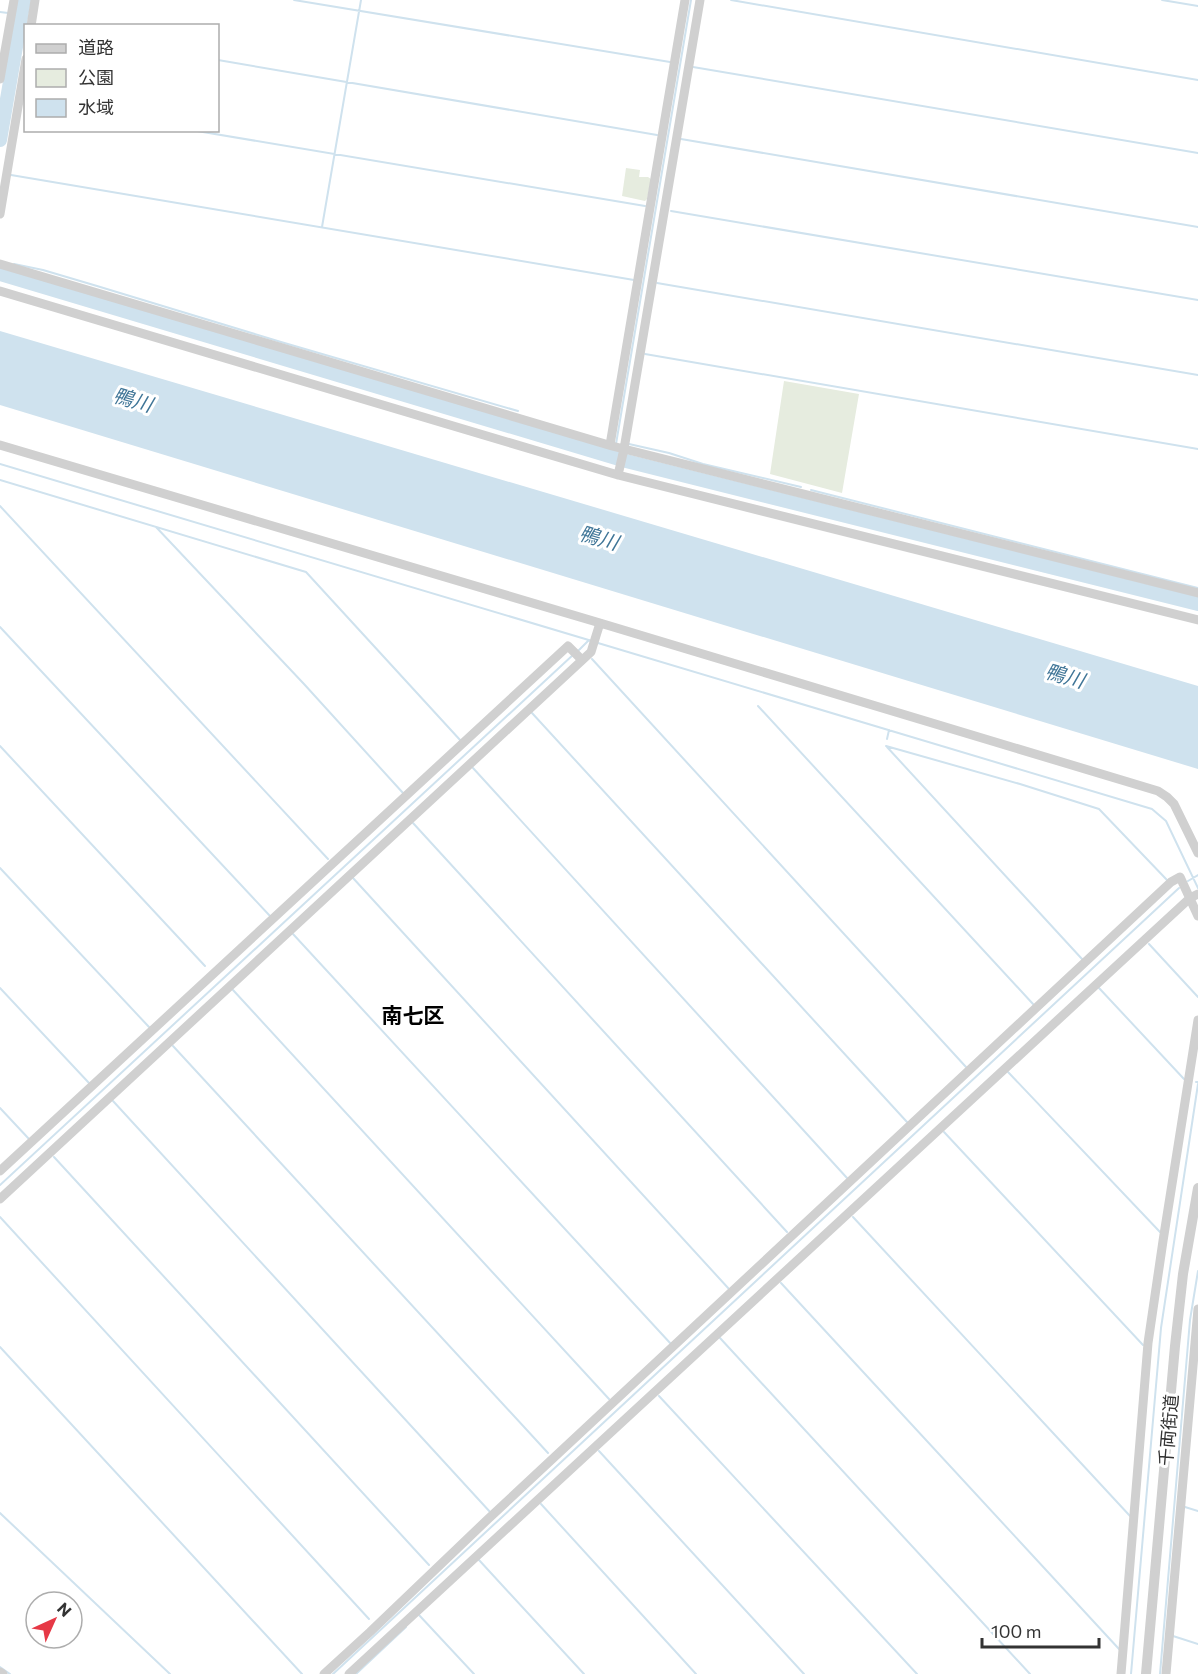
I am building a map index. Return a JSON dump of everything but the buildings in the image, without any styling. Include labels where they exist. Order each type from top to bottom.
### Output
[{"type":"street","points":[[0,79],[14,0]]},
{"type":"street","points":[[31,24],[35,0]]},
{"type":"street","points":[[618,475],[618,451],[685,0]]},
{"type":"street","points":[[618,451],[700,0]]},
{"type":"street","points":[[0,214],[24,71]]},
{"type":"street","points":[[0,264],[618,451],[1198,594]]},
{"type":"street","points":[[0,291],[618,475],[1198,620]]},
{"type":"street","points":[[0,445],[599,626],[1158,791],[1174,804],[1198,853]]},
{"type":"street","points":[[0,1199],[578,655],[591,652],[599,626]]},
{"type":"street","points":[[0,1171],[560,653],[568,646],[578,655]]},
{"type":"street","points":[[324,1674],[1169,884],[1180,877],[1194,896],[1198,916]]},
{"type":"street","points":[[349,1674],[1194,896]]},
{"type":"street","points":[[1121,1674],[1148,1343],[1198,1020]]},
{"type":"street","name":"千両街道","points":[[1146,1674],[1175,1346],[1198,1188]]},
{"type":"street","points":[[1166,1674],[1198,1309]]},
{"type":"green space","points":[[626,168],[640,170],[639,177],[651,179],[645,201],[622,196]]},
{"type":"green space","points":[[784,381],[859,394],[842,493],[770,474]]},
{"type":"water","name":"鴨川","points":[[0,331],[1198,686],[1198,769],[0,405]]},
{"type":"waterway","points":[[0,140],[24,0]]},
{"type":"waterway","points":[[294,0],[670,62]]},
{"type":"waterway","points":[[322,227],[361,0]]},
{"type":"waterway","points":[[616,444],[691,0]]},
{"type":"waterway","points":[[731,0],[1198,80]]},
{"type":"waterway","points":[[1162,0],[1198,6]]},
{"type":"waterway","points":[[0,12],[8,13]]},
{"type":"waterway","points":[[17,15],[21,16]]},
{"type":"waterway","points":[[219,60],[657,135]]},
{"type":"waterway","points":[[693,67],[1198,153]]},
{"type":"waterway","points":[[0,114],[5,115]]},
{"type":"waterway","points":[[203,132],[645,206]]},
{"type":"waterway","points":[[681,139],[1198,227]]},
{"type":"waterway","points":[[11,175],[634,280]]},
{"type":"waterway","points":[[671,211],[1198,300]]},
{"type":"waterway","points":[[14,264],[43,270],[518,411]]},
{"type":"waterway","points":[[0,274],[626,461],[1198,604]]},
{"type":"waterway","points":[[657,283],[1198,375]]},
{"type":"waterway","points":[[645,354],[1198,449]]},
{"type":"waterway","points":[[629,444],[801,487]]},
{"type":"waterway","points":[[613,457],[615,449]]},
{"type":"waterway","points":[[0,464],[592,641]]},
{"type":"waterway","points":[[0,480],[306,572],[461,741]]},
{"type":"waterway","points":[[811,490],[1198,588]]},
{"type":"waterway","points":[[0,506],[328,859]]},
{"type":"waterway","points":[[156,527],[403,793]]},
{"type":"waterway","points":[[0,627],[270,916]]},
{"type":"waterway","points":[[578,651],[589,640]]},
{"type":"waterway","points":[[598,643],[1152,809],[1166,821],[1198,888]]},
{"type":"waterway","points":[[0,1185],[574,654]]},
{"type":"waterway","points":[[592,659],[966,1067]]},
{"type":"waterway","points":[[758,706],[1033,1004]]},
{"type":"waterway","points":[[532,713],[907,1122]]},
{"type":"waterway","points":[[887,739],[889,730]]},
{"type":"waterway","points":[[0,746],[205,966]]},
{"type":"waterway","points":[[886,746],[1099,809],[1167,880]]},
{"type":"waterway","points":[[887,747],[1082,959]]},
{"type":"waterway","points":[[473,768],[847,1178]]},
{"type":"waterway","points":[[413,823],[787,1232]]},
{"type":"waterway","points":[[0,868],[149,1027]]},
{"type":"waterway","points":[[1188,881],[1198,875]]},
{"type":"waterway","points":[[353,878],[729,1289]]},
{"type":"waterway","points":[[333,1674],[1179,888]]},
{"type":"waterway","points":[[293,934],[671,1344]]},
{"type":"waterway","points":[[1149,944],[1198,997]]},
{"type":"waterway","points":[[0,988],[89,1083]]},
{"type":"waterway","points":[[1099,988],[1184,1079]]},
{"type":"waterway","points":[[233,990],[609,1399]]},
{"type":"waterway","points":[[173,1046],[548,1453]]},
{"type":"waterway","points":[[1008,1072],[1160,1232]]},
{"type":"waterway","points":[[1131,1674],[1161,1328],[1198,1084]]},
{"type":"waterway","points":[[113,1101],[491,1513]]},
{"type":"waterway","points":[[0,1108],[29,1139]]},
{"type":"waterway","points":[[944,1132],[1143,1345]]},
{"type":"waterway","points":[[54,1157],[429,1565]]},
{"type":"waterway","points":[[0,1217],[369,1619]]},
{"type":"waterway","points":[[853,1217],[1130,1516]]},
{"type":"waterway","points":[[1160,1674],[1190,1320],[1198,1271]]},
{"type":"waterway","points":[[781,1283],[1119,1649]]},
{"type":"waterway","points":[[720,1338],[1030,1674]]},
{"type":"waterway","points":[[0,1347],[302,1674]]},
{"type":"waterway","points":[[659,1396],[917,1674]]},
{"type":"waterway","points":[[599,1451],[804,1674]]},
{"type":"waterway","points":[[541,1504],[696,1674]]},
{"type":"waterway","points":[[1185,1507],[1198,1511]]},
{"type":"waterway","points":[[0,1513],[170,1674]]},
{"type":"waterway","points":[[479,1560],[584,1674]]},
{"type":"waterway","points":[[419,1615],[474,1674]]},
{"type":"waterway","points":[[356,1674],[406,1627]]},
{"type":"waterway","points":[[1173,1636],[1198,1644]]},
{"type":"waterway","points":[[0,1667],[10,1674]]},
{"type":"district","name":"南七区","points":[[413,1014]]}]
